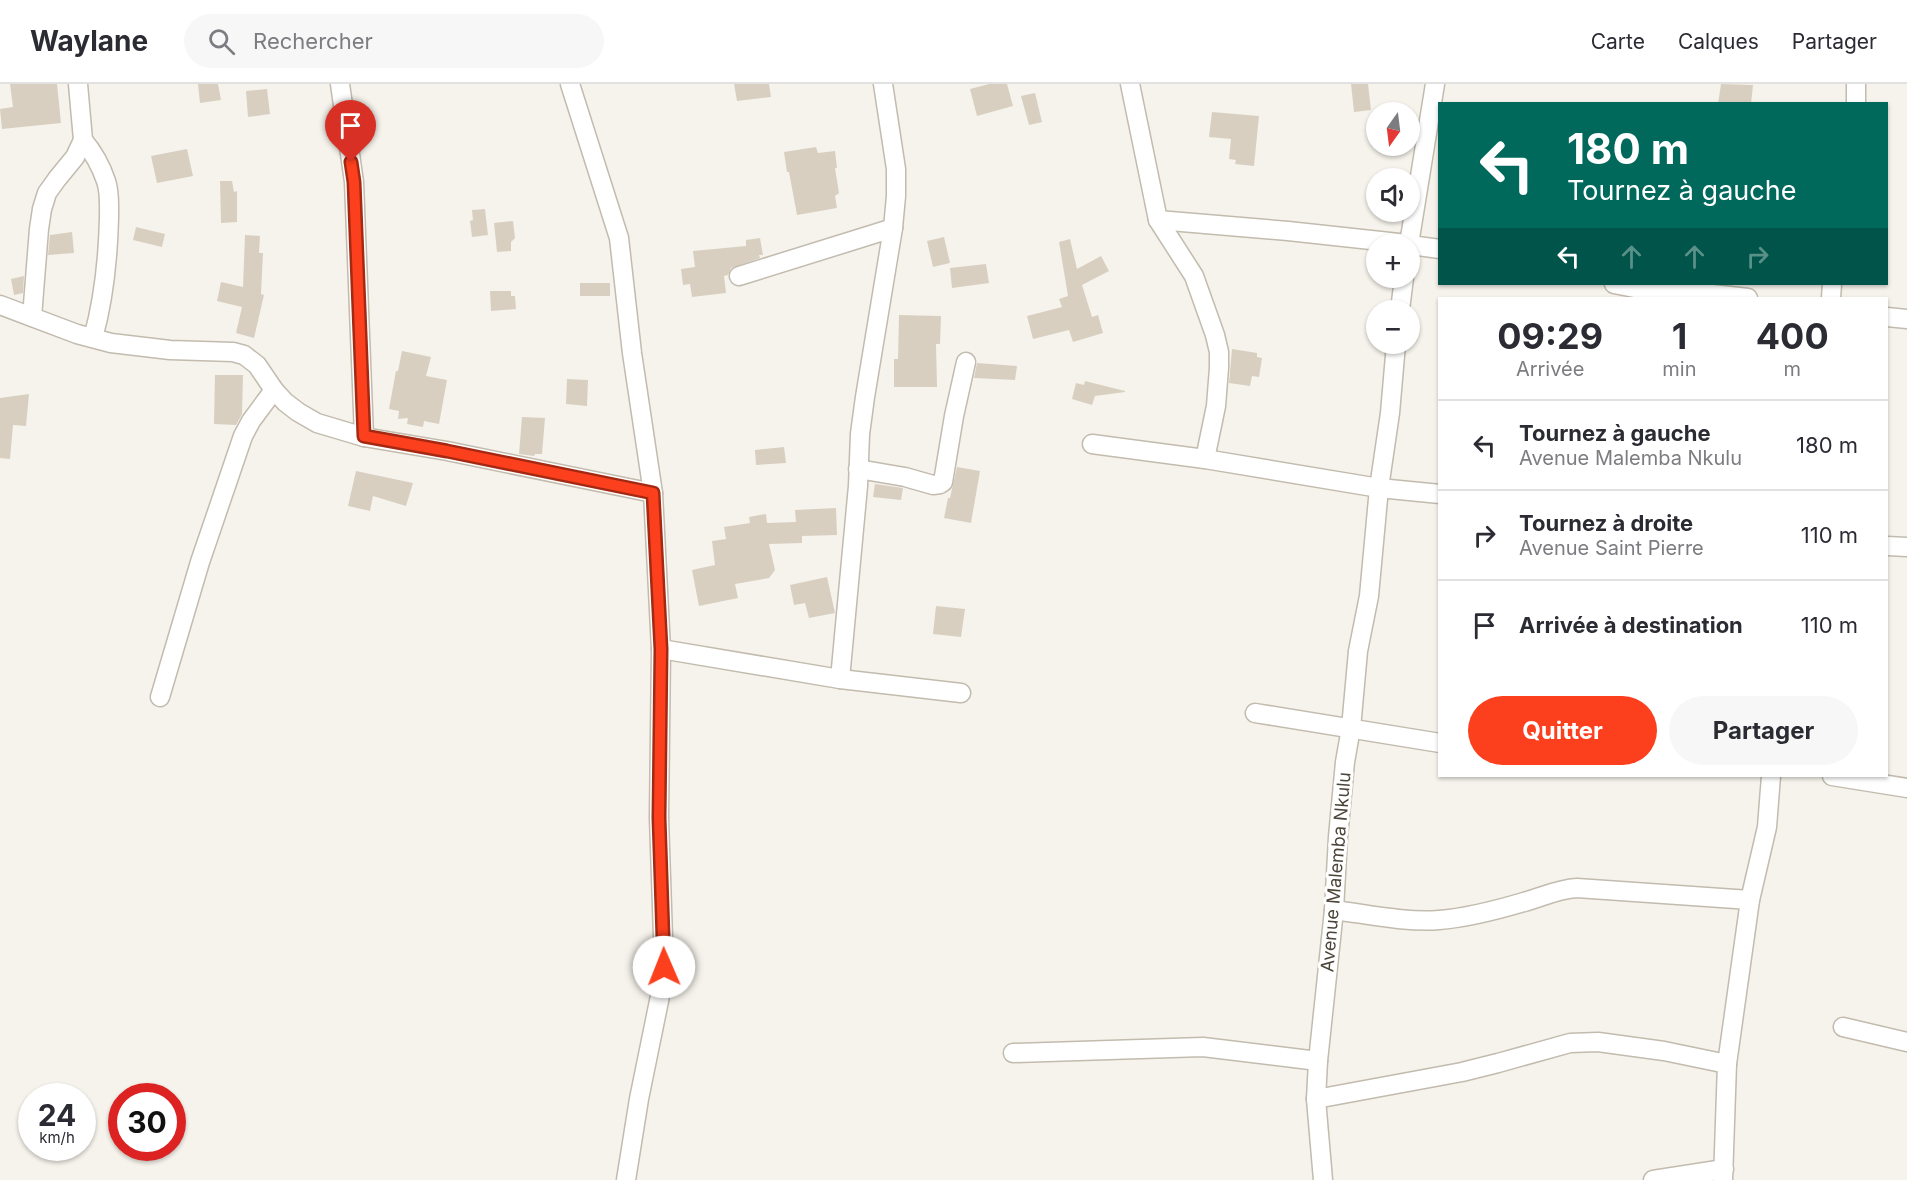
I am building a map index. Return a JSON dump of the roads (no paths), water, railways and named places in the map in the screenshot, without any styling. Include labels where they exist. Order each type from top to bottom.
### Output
[{"type":"street","points":[[32,317],[42,209],[47,193],[75,157],[83,140],[78,84]]},
{"type":"street","points":[[340,84],[354,182],[364,436]]},
{"type":"street","points":[[570,84],[619,238],[632,353],[653,493],[661,649],[659,818],[664,967],[626,1180]]},
{"type":"street","points":[[840,679],[865,397],[893,228],[896,196],[896,169],[883,84]]},
{"type":"street","points":[[1130,84],[1158,220],[1194,276],[1219,352],[1216,406],[1205,459]]},
{"type":"street","points":[[1411,234],[1435,84]]},
{"type":"street","points":[[1856,84],[1856,102]]},
{"type":"street","points":[[83,140],[96,158],[107,182],[109,198],[109,245],[93,338]]},
{"type":"street","points":[[1158,220],[1366,240]]},
{"type":"street","points":[[739,276],[893,228]]},
{"type":"street","points":[[1420,246],[1438,249]]},
{"type":"street","points":[[1619,285],[1665,294],[1703,293],[1739,297]]},
{"type":"street","points":[[0,305],[70,332],[121,344],[170,350],[226,351],[244,355],[251,358],[285,402],[317,423],[364,436],[653,493]]},
{"type":"street","points":[[1888,317],[1907,319]]},
{"type":"street","name":"Avenue Malemba Nkulu","points":[[1323,1180],[1316,1099],[1318,1061],[1334,909],[1345,762],[1351,728],[1358,651],[1369,596],[1395,354]]},
{"type":"street","points":[[858,469],[905,477],[933,485],[943,482],[966,362]]},
{"type":"street","points":[[160,697],[200,562],[243,436],[274,390]]},
{"type":"street","points":[[1092,444],[1205,459],[1379,488],[1438,494]]},
{"type":"street","points":[[1888,546],[1907,547]]},
{"type":"street","points":[[661,649],[840,679],[961,693]]},
{"type":"street","points":[[1255,713],[1438,743]]},
{"type":"street","points":[[1653,1180],[1724,1174],[1727,1065],[1750,900],[1767,827],[1771,777]]},
{"type":"street","points":[[1838,777],[1907,788]]},
{"type":"street","points":[[1334,909],[1421,921],[1440,920],[1526,902],[1566,888],[1750,900]]},
{"type":"street","points":[[1843,1027],[1907,1042]]},
{"type":"street","points":[[1316,1099],[1471,1070],[1570,1043],[1598,1042],[1664,1051],[1727,1065]]},
{"type":"street","points":[[1012,1053],[1203,1047],[1318,1061]]}]
